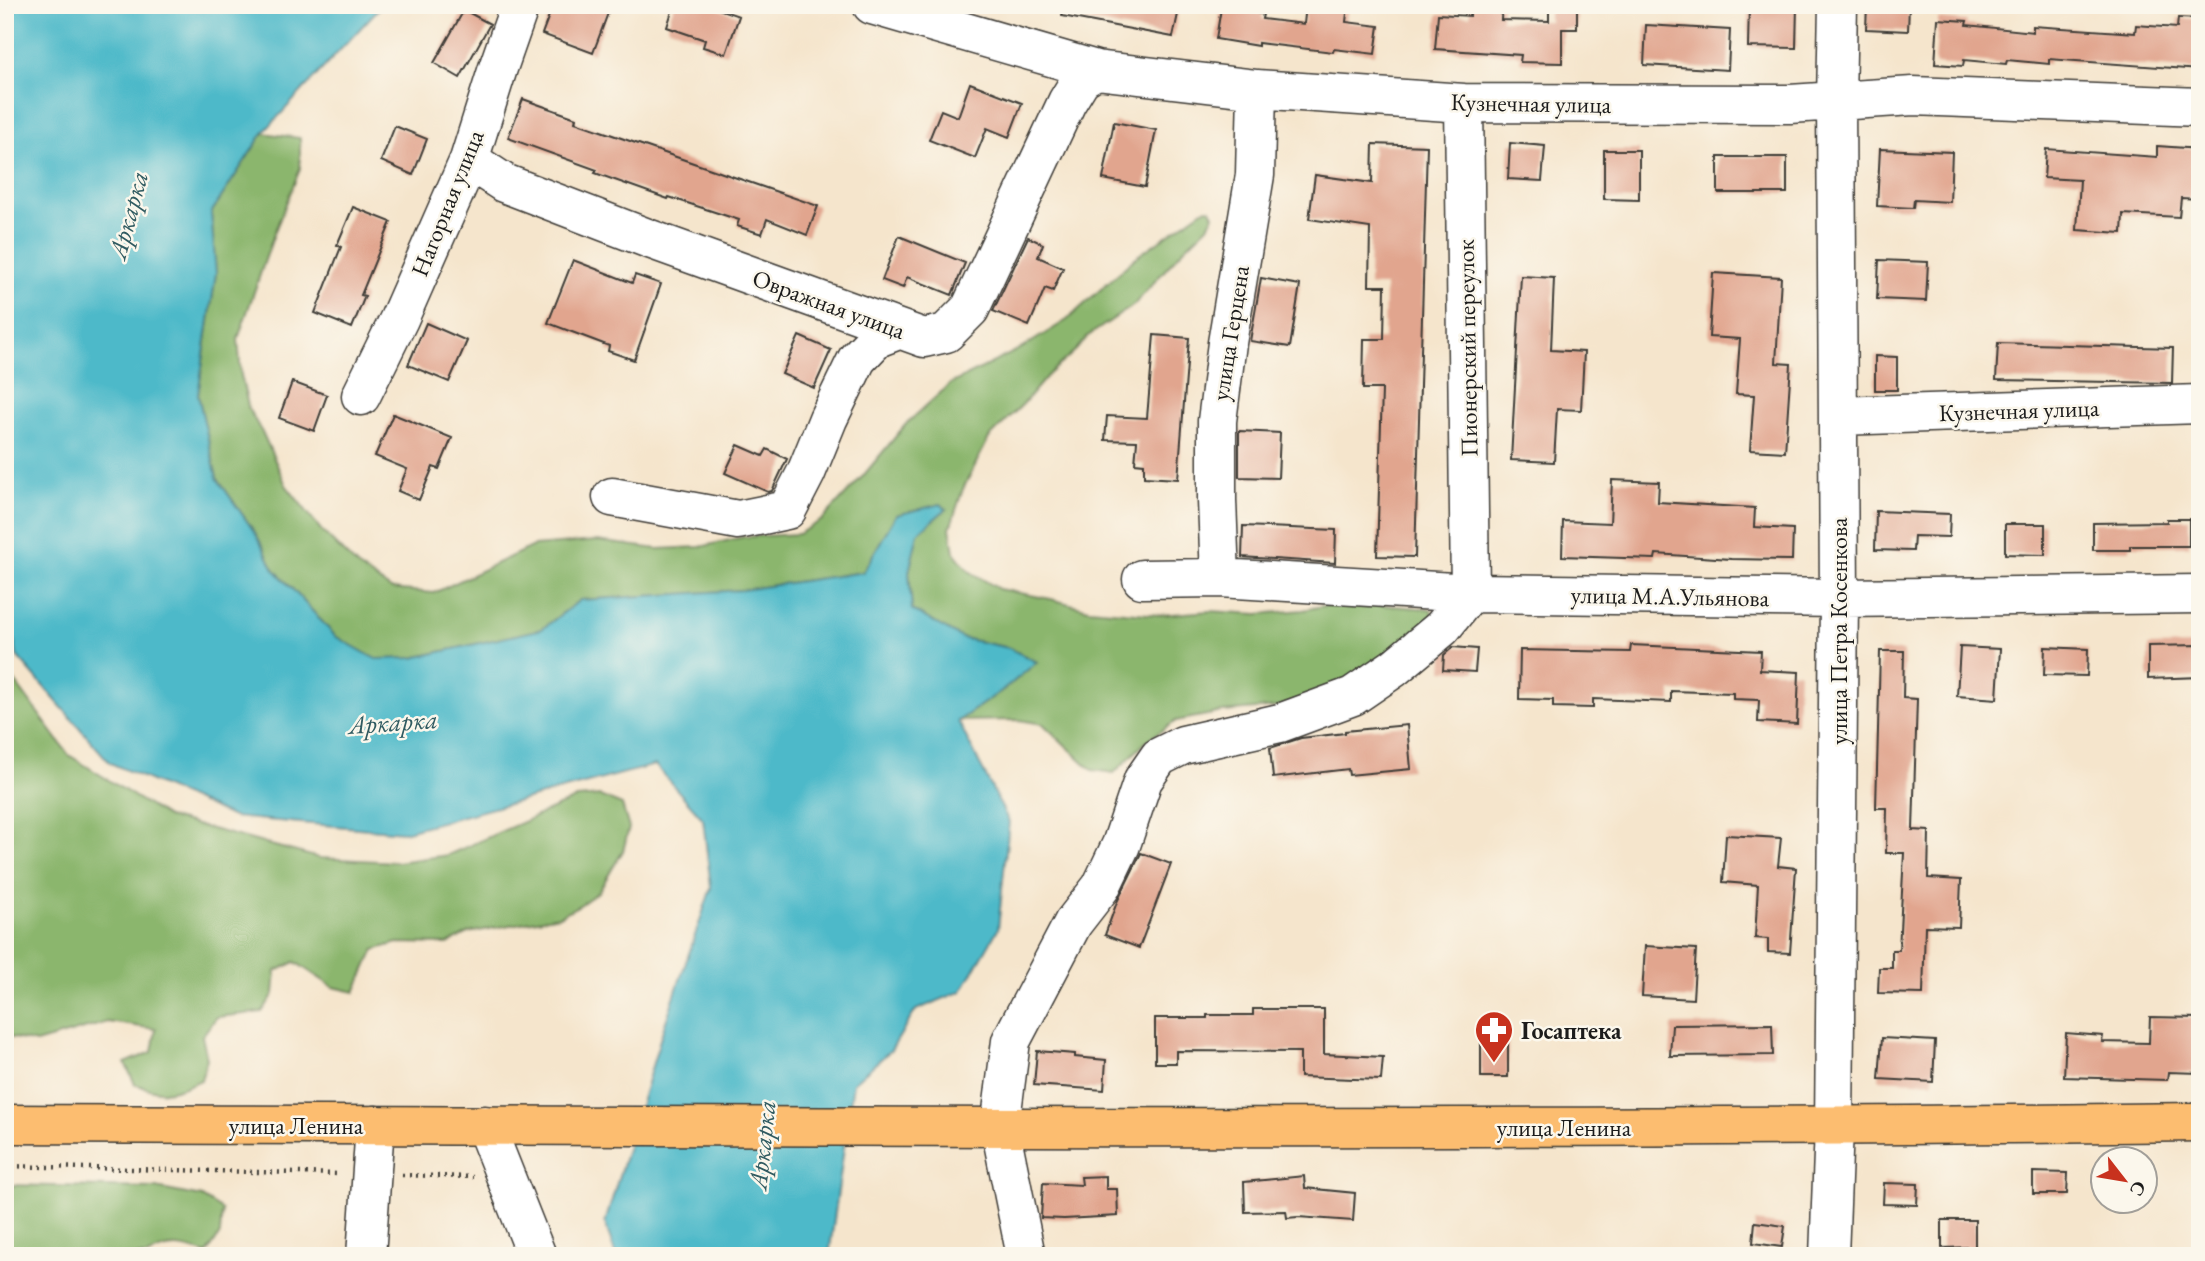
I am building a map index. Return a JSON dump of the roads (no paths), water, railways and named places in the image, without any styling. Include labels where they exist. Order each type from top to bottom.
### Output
[{"type":"main road","name":"улица Ленина","points":[[5,1124],[1834,1127],[2200,1122]]},
{"type":"street","name":"Нагорная улица","points":[[361,396],[399,319],[469,160],[520,5]]},
{"type":"street","name":"Кузнечная улица","points":[[872,5],[1096,70],[1257,89],[1464,103],[1727,105],[1913,96],[2200,107]]},
{"type":"street","name":"улица Петра Косенкова","points":[[1829,1256],[1834,1127],[1839,598],[1836,100],[1838,5]]},
{"type":"street","name":"Овражная улица","points":[[469,160],[505,183],[924,338],[946,333],[970,309],[1067,102],[1081,79],[1096,70]]},
{"type":"street","name":"улица Герцена","points":[[1220,578],[1217,421],[1255,175],[1257,89]]},
{"type":"street","name":"Пионерский переулок","points":[[1464,103],[1470,593]]},
{"type":"street","points":[[612,497],[738,520],[787,510],[857,359],[877,338],[898,330]]},
{"type":"street","name":"Кузнечная улица","points":[[1838,416],[2200,404]]},
{"type":"street","name":"улица М.А.Ульянова","points":[[1142,579],[1220,578],[1470,593],[1839,598],[2200,594]]},
{"type":"street","points":[[1026,1256],[1000,1127],[1012,1041],[1073,923],[1101,887],[1121,845],[1143,780],[1159,757],[1183,745],[1280,723],[1353,696],[1394,668],[1442,628],[1470,593]]},
{"type":"street","points":[[366,1256],[374,1125]]},
{"type":"street","points":[[485,1125],[537,1256]]},
{"type":"water","name":"Аркарка","points":[[5,5],[382,5],[263,133],[211,213],[216,273],[198,395],[217,478],[256,534],[274,569],[335,636],[376,659],[413,658],[542,629],[580,600],[742,590],[863,572],[896,515],[941,504],[946,509],[918,533],[909,572],[912,610],[962,638],[1009,648],[1037,662],[958,721],[1009,822],[998,929],[962,991],[916,1010],[891,1050],[853,1083],[829,1256],[616,1256],[605,1223],[661,1036],[711,888],[703,819],[655,765],[403,832],[233,817],[110,763],[17,656],[5,587]]},
{"type":"place","name":"Госаптека","points":[[1494,1064]]}]
